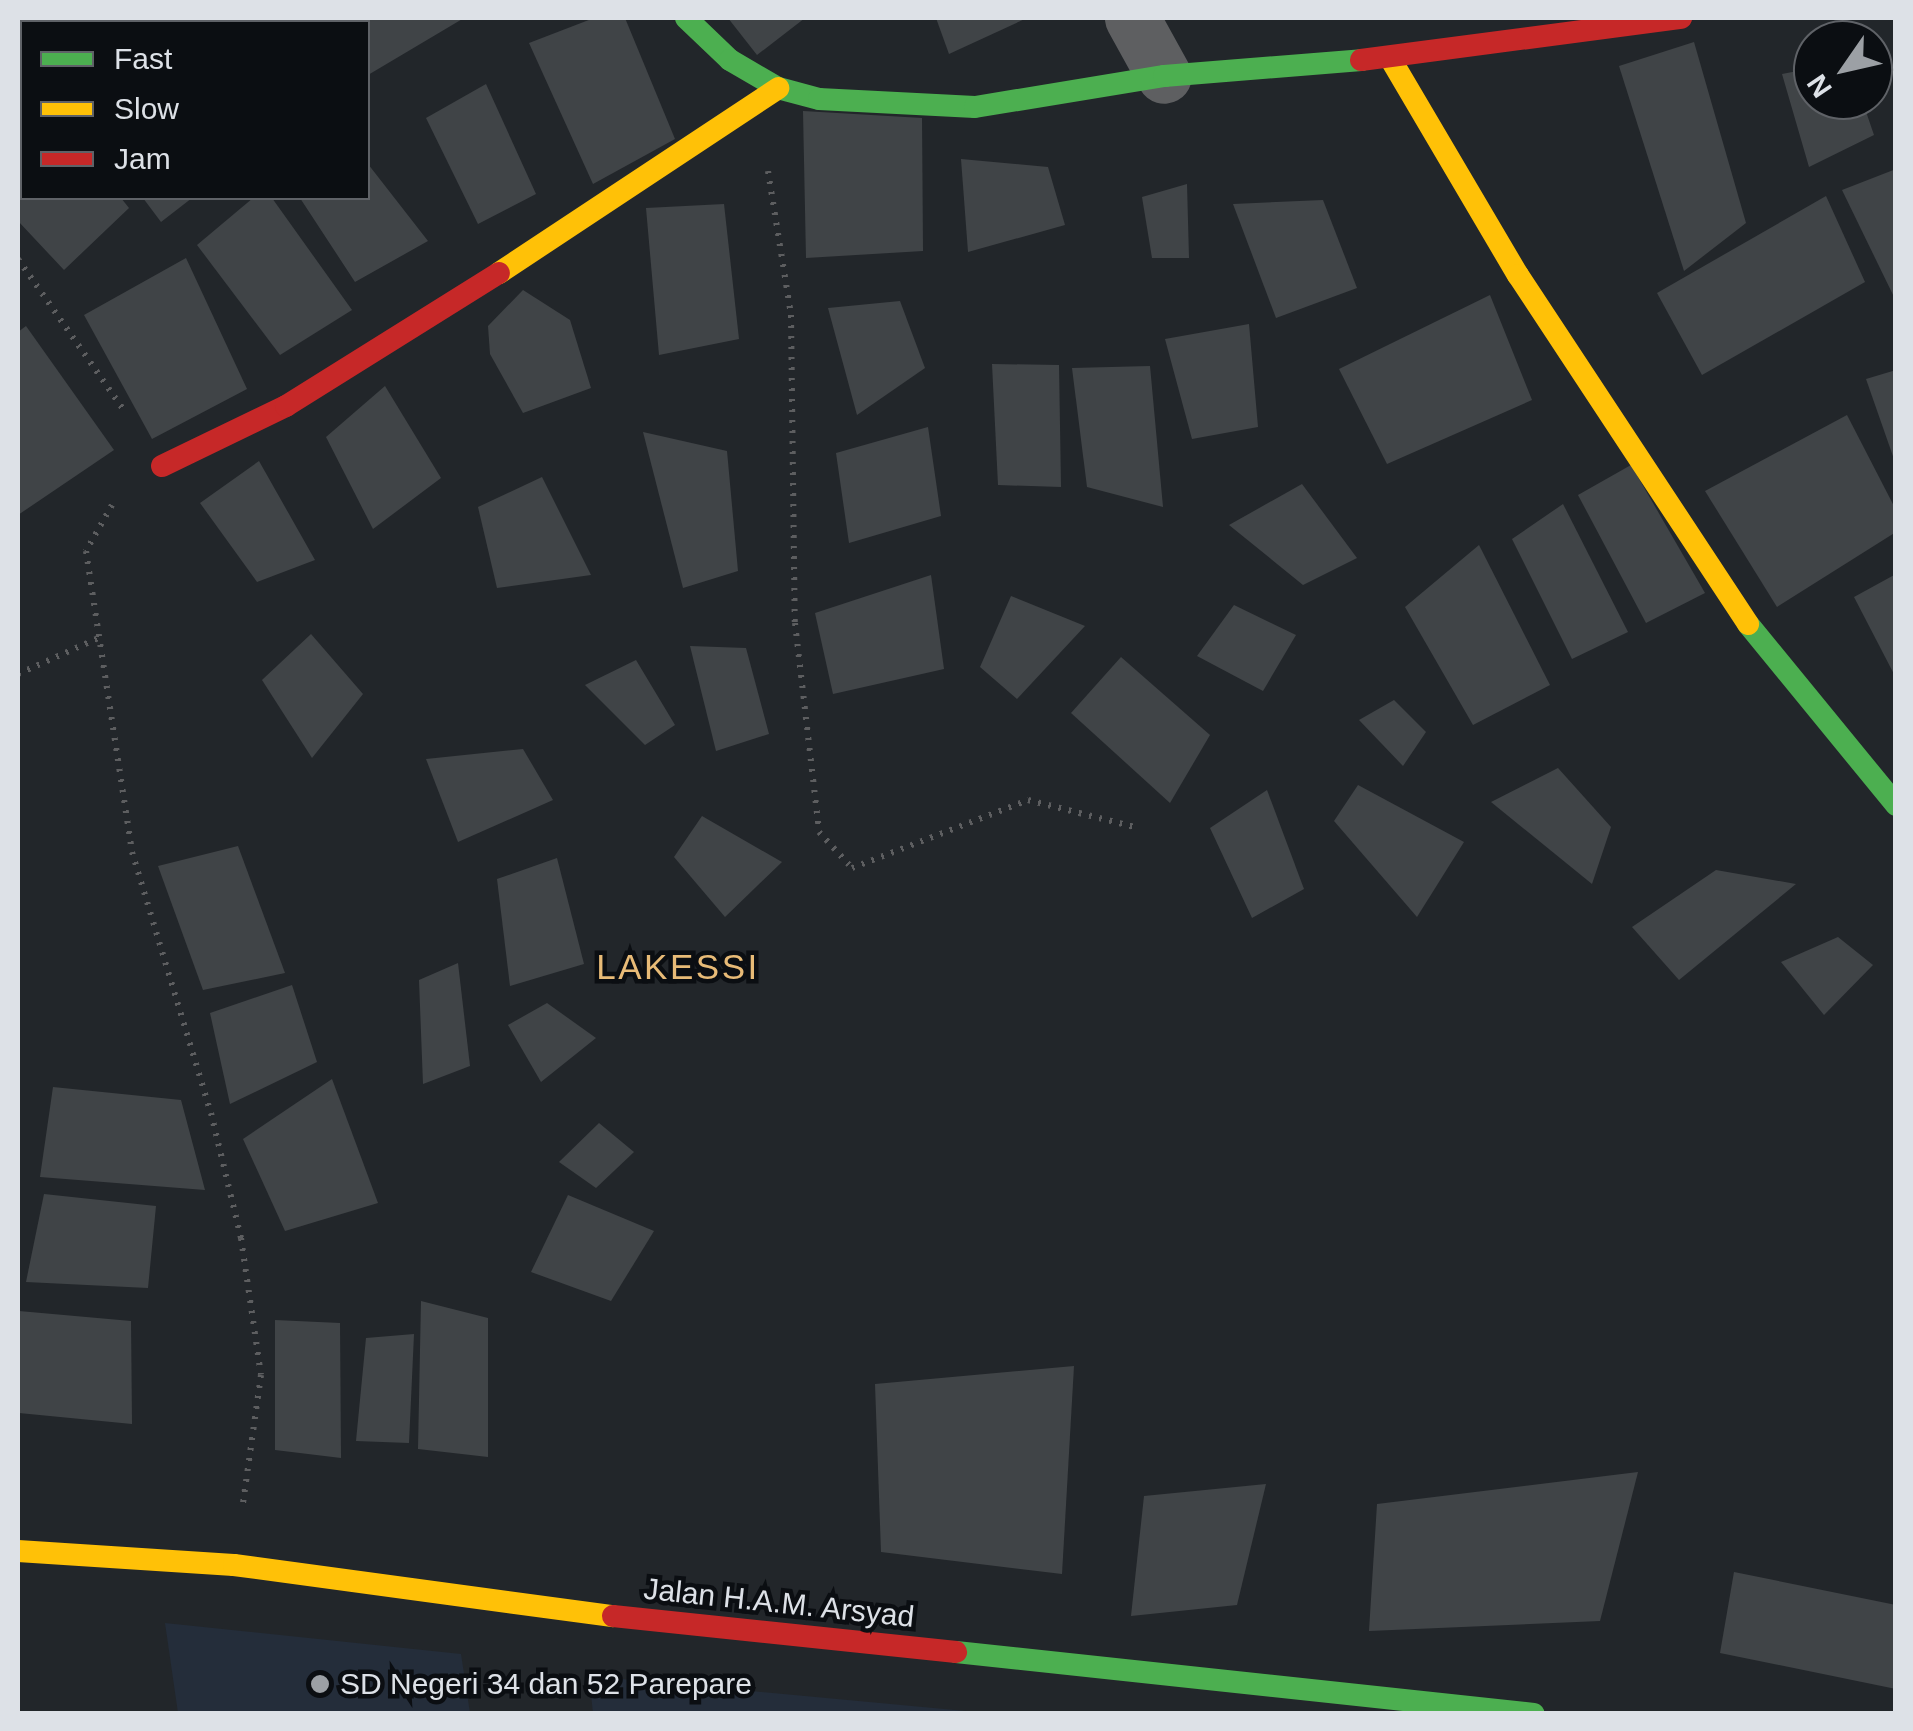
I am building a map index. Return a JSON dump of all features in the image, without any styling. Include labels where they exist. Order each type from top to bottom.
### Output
[{"type":"main road","points":[[686,18],[730,60],[778,88],[819,99],[975,106],[1164,76],[1390,58],[1560,28],[1682,18]]},
{"type":"main road","points":[[1390,58],[1518,275],[1730,599],[1896,805]]},
{"type":"main road","points":[[162,466],[286,406],[406,335],[758,105],[778,88]]},
{"type":"main road","name":"Jalan H.A.M. Arsyad","points":[[18,1551],[234,1566],[559,1610],[1534,1714]]},
{"type":"street","points":[[1132,18],[1164,76]]},
{"type":"path","points":[[758,105],[791,315],[795,623],[819,832],[852,868],[1028,800],[1135,827]]},
{"type":"path","points":[[18,259],[162,466],[104,512],[86,551],[132,852],[211,1113],[240,1238],[261,1375],[234,1566]]},
{"type":"path","points":[[18,674],[102,636]]},
{"type":"shaded area","name":"SD Negeri 34 dan 52 Parepare","points":[[165,1623],[461,1654],[470,1713],[178,1713]]},
{"type":"shaded area","points":[[589,1676],[987,1713],[593,1713]]},
{"type":"building","points":[[98,18],[102,20],[53,20]]},
{"type":"building","points":[[140,18],[238,18],[235,20]]},
{"type":"building","points":[[318,18],[464,18],[370,74],[370,20]]},
{"type":"building","points":[[594,18],[625,18],[675,139],[593,184],[529,43]]},
{"type":"building","points":[[728,18],[805,18],[757,55]]},
{"type":"building","points":[[936,18],[1027,18],[949,54]]},
{"type":"building","points":[[1694,42],[1746,223],[1684,271],[1619,66]]},
{"type":"building","points":[[18,53],[20,103],[18,147]]},
{"type":"building","points":[[1793,72],[1793,112],[1782,74]]},
{"type":"building","points":[[486,84],[536,194],[478,224],[426,118]]},
{"type":"building","points":[[803,111],[922,118],[923,251],[806,258]]},
{"type":"building","points":[[1795,120],[1869,120],[1874,135],[1809,167]]},
{"type":"building","points":[[961,159],[1048,167],[1065,225],[968,252]]},
{"type":"building","points":[[370,167],[428,241],[355,282],[301,200],[370,200]]},
{"type":"building","points":[[1896,169],[1896,301],[1842,190]]},
{"type":"building","points":[[1187,184],[1189,258],[1152,258],[1142,197]]},
{"type":"building","points":[[20,194],[20,200],[123,200],[129,208],[64,270],[18,221]]},
{"type":"building","points":[[1826,196],[1865,282],[1702,375],[1657,293]]},
{"type":"building","points":[[144,200],[189,200],[161,222]]},
{"type":"building","points":[[251,200],[273,200],[352,310],[280,355],[197,245]]},
{"type":"building","points":[[1323,200],[1357,288],[1276,318],[1233,204]]},
{"type":"building","points":[[724,204],[739,339],[659,355],[646,208]]},
{"type":"building","points":[[186,258],[247,389],[152,439],[84,315]]},
{"type":"building","points":[[523,290],[570,320],[591,388],[523,413],[490,354],[488,326]]},
{"type":"building","points":[[1490,295],[1532,400],[1387,464],[1339,369]]},
{"type":"building","points":[[900,301],[925,368],[857,415],[828,308]]},
{"type":"building","points":[[1249,324],[1258,427],[1192,439],[1165,339]]},
{"type":"building","points":[[26,326],[114,450],[18,515],[18,332]]},
{"type":"building","points":[[992,364],[1059,365],[1061,487],[998,485]]},
{"type":"building","points":[[1150,366],[1163,507],[1087,487],[1072,368]]},
{"type":"building","points":[[1896,370],[1896,462],[1895,462],[1866,379]]},
{"type":"building","points":[[385,386],[441,478],[373,529],[326,437]]},
{"type":"building","points":[[1847,415],[1896,510],[1896,532],[1777,607],[1705,491]]},
{"type":"building","points":[[928,427],[941,516],[849,543],[836,453]]},
{"type":"building","points":[[643,432],[727,451],[738,571],[683,588]]},
{"type":"building","points":[[259,461],[315,560],[257,582],[200,503]]},
{"type":"building","points":[[1631,465],[1705,593],[1646,623],[1578,495]]},
{"type":"building","points":[[542,477],[591,575],[497,588],[478,507]]},
{"type":"building","points":[[1302,484],[1357,558],[1303,585],[1229,525]]},
{"type":"building","points":[[1563,504],[1628,632],[1572,659],[1512,539]]},
{"type":"building","points":[[1479,545],[1550,685],[1473,725],[1405,607]]},
{"type":"building","points":[[1896,574],[1896,678],[1854,597]]},
{"type":"building","points":[[931,575],[944,669],[833,694],[815,613]]},
{"type":"building","points":[[1011,596],[1085,626],[1017,699],[980,667]]},
{"type":"building","points":[[1234,605],[1296,635],[1263,691],[1197,656]]},
{"type":"building","points":[[311,634],[363,694],[312,758],[262,680]]},
{"type":"building","points":[[690,646],[746,648],[769,734],[716,751]]},
{"type":"building","points":[[1121,657],[1210,735],[1170,803],[1071,713]]},
{"type":"building","points":[[636,660],[675,725],[645,745],[585,685]]},
{"type":"building","points":[[1394,700],[1426,732],[1403,766],[1359,720]]},
{"type":"building","points":[[523,749],[553,800],[458,842],[426,759]]},
{"type":"building","points":[[1558,768],[1611,827],[1592,884],[1491,802]]},
{"type":"building","points":[[1358,785],[1464,842],[1417,917],[1334,821]]},
{"type":"building","points":[[1267,790],[1304,889],[1252,918],[1210,828]]},
{"type":"building","points":[[702,816],[782,862],[725,917],[674,857]]},
{"type":"building","points":[[238,846],[285,973],[203,990],[158,866]]},
{"type":"building","points":[[557,858],[584,964],[510,986],[497,879]]},
{"type":"building","points":[[1716,870],[1796,884],[1679,980],[1632,927]]},
{"type":"building","points":[[1838,937],[1873,965],[1824,1015],[1781,962]]},
{"type":"building","points":[[458,963],[470,1066],[423,1084],[419,980]]},
{"type":"building","points":[[292,985],[317,1062],[230,1104],[210,1013]]},
{"type":"building","points":[[547,1003],[596,1038],[541,1082],[508,1025]]},
{"type":"building","points":[[332,1079],[378,1203],[285,1231],[243,1139]]},
{"type":"building","points":[[53,1087],[181,1100],[205,1190],[40,1177]]},
{"type":"building","points":[[599,1123],[634,1152],[596,1188],[559,1162]]},
{"type":"building","points":[[44,1194],[156,1206],[148,1288],[26,1282]]},
{"type":"building","points":[[568,1195],[654,1231],[611,1301],[531,1272]]},
{"type":"building","points":[[421,1301],[488,1318],[488,1457],[418,1449]]},
{"type":"building","points":[[19,1311],[131,1321],[132,1424],[19,1413]]},
{"type":"building","points":[[275,1320],[340,1323],[341,1458],[275,1450]]},
{"type":"building","points":[[414,1334],[409,1443],[356,1441],[366,1338]]},
{"type":"building","points":[[1074,1366],[1062,1574],[881,1552],[875,1384]]},
{"type":"building","points":[[1638,1472],[1600,1621],[1369,1631],[1377,1504]]},
{"type":"building","points":[[1266,1484],[1237,1605],[1131,1616],[1144,1496]]},
{"type":"building","points":[[1734,1572],[1896,1605],[1896,1689],[1720,1653]]},
{"type":"traffic: fast","points":[[686,18],[730,60],[778,88],[819,99],[975,107],[1164,76],[1361,60]]},
{"type":"traffic: fast","points":[[1748,624],[1896,805]]},
{"type":"traffic: fast","points":[[956,1652],[1534,1714]]},
{"type":"traffic: slow","points":[[1390,58],[1518,275],[1748,624]]},
{"type":"traffic: slow","points":[[499,273],[778,88]]},
{"type":"traffic: slow","points":[[18,1551],[234,1565],[613,1616]]},
{"type":"traffic: jam","points":[[1361,60],[1681,18]]},
{"type":"traffic: jam","points":[[162,466],[286,406],[499,273]]},
{"type":"traffic: jam","points":[[613,1616],[956,1652]]},
{"type":"place","name":"SD Negeri 34 dan 52 Parepare","points":[[320,1684]]},
{"type":"district","name":"LAKESSI","points":[[678,967]]}]
